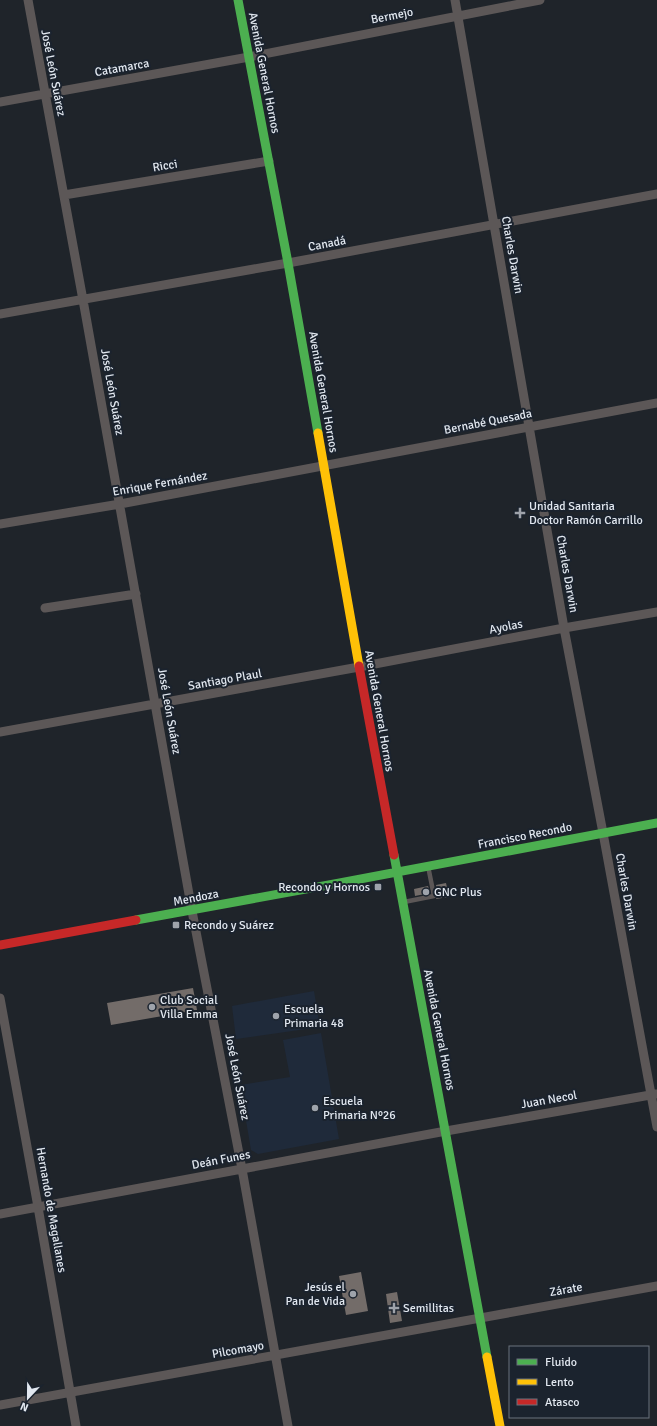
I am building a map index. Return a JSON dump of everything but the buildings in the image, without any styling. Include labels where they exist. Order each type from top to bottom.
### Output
[{"type":"street","name":"José León Suárez","points":[[28,0],[120,504],[192,911],[242,1169],[288,1426]]},
{"type":"street","name":"Avenida General Hornos","points":[[238,0],[288,263],[402,902],[446,1130],[500,1426]]},
{"type":"street","name":"Charles Darwin","points":[[455,0],[564,628],[654,1094],[657,1128]]},
{"type":"street","name":"Bermejo","points":[[249,57],[540,0]]},
{"type":"street","name":"Catamarca","points":[[0,102],[249,57]]},
{"type":"street","name":"Ricci","points":[[64,195],[269,161]]},
{"type":"street","name":"Canadá","points":[[0,314],[288,263],[657,194]]},
{"type":"street","name":"Bernabé Quesada","points":[[324,466],[657,403]]},
{"type":"street","name":"Enrique Fernández","points":[[0,524],[120,504],[324,466]]},
{"type":"street","points":[[45,608],[136,594]]},
{"type":"street","name":"Ayolas","points":[[359,667],[657,612]]},
{"type":"street","name":"Santiago Plaul","points":[[0,732],[359,667]]},
{"type":"street","name":"Francisco Recondo","points":[[397,872],[657,823]]},
{"type":"street","name":"Mendoza","points":[[0,945],[192,911],[397,872]]},
{"type":"street","name":"Hernando de Magallanes","points":[[0,998],[76,1426]]},
{"type":"street","name":"Juan Necol","points":[[446,1130],[654,1094]]},
{"type":"street","name":"Deán Funes","points":[[0,1214],[446,1130]]},
{"type":"street","name":"Zárate","points":[[480,1318],[657,1286]]},
{"type":"street","name":"Pilcomayo","points":[[0,1405],[480,1318]]},
{"type":"lane","points":[[402,902],[434,896],[428,866]]},
{"type":"shaded area","name":"Escuela Primaria 48","points":[[314,991],[320,1027],[236,1039],[232,1006]]},
{"type":"shaded area","points":[[321,1033],[339,1139],[258,1154],[251,1150],[240,1085],[290,1077],[283,1040]]},
{"type":"traffic: fast","points":[[238,0],[288,263],[318,433]]},
{"type":"traffic: fast","points":[[136,920],[657,823]]},
{"type":"traffic: fast","points":[[394,855],[487,1357]]},
{"type":"traffic: slow","points":[[318,433],[359,666]]},
{"type":"traffic: slow","points":[[487,1357],[500,1426]]},
{"type":"traffic: jam","points":[[359,666],[394,855]]},
{"type":"traffic: jam","points":[[0,945],[136,920]]},
{"type":"place","name":"Unidad Sanitaria Doctor Ramón Carrillo","points":[[520,513]]},
{"type":"place","name":"Recondo y Hornos","points":[[378,887]]},
{"type":"place","name":"GNC Plus","points":[[426,892]]},
{"type":"place","name":"Recondo y Suárez","points":[[176,925]]},
{"type":"place","name":"Club Social Villa Emma","points":[[152,1007]]},
{"type":"place","name":"Escuela Primaria 48","points":[[276,1016]]},
{"type":"place","name":"Escuela Primaria Nº26","points":[[315,1108]]},
{"type":"place","name":"Jesús el Pan de Vida","points":[[353,1294]]},
{"type":"place","name":"Semillitas","points":[[394,1308]]}]
